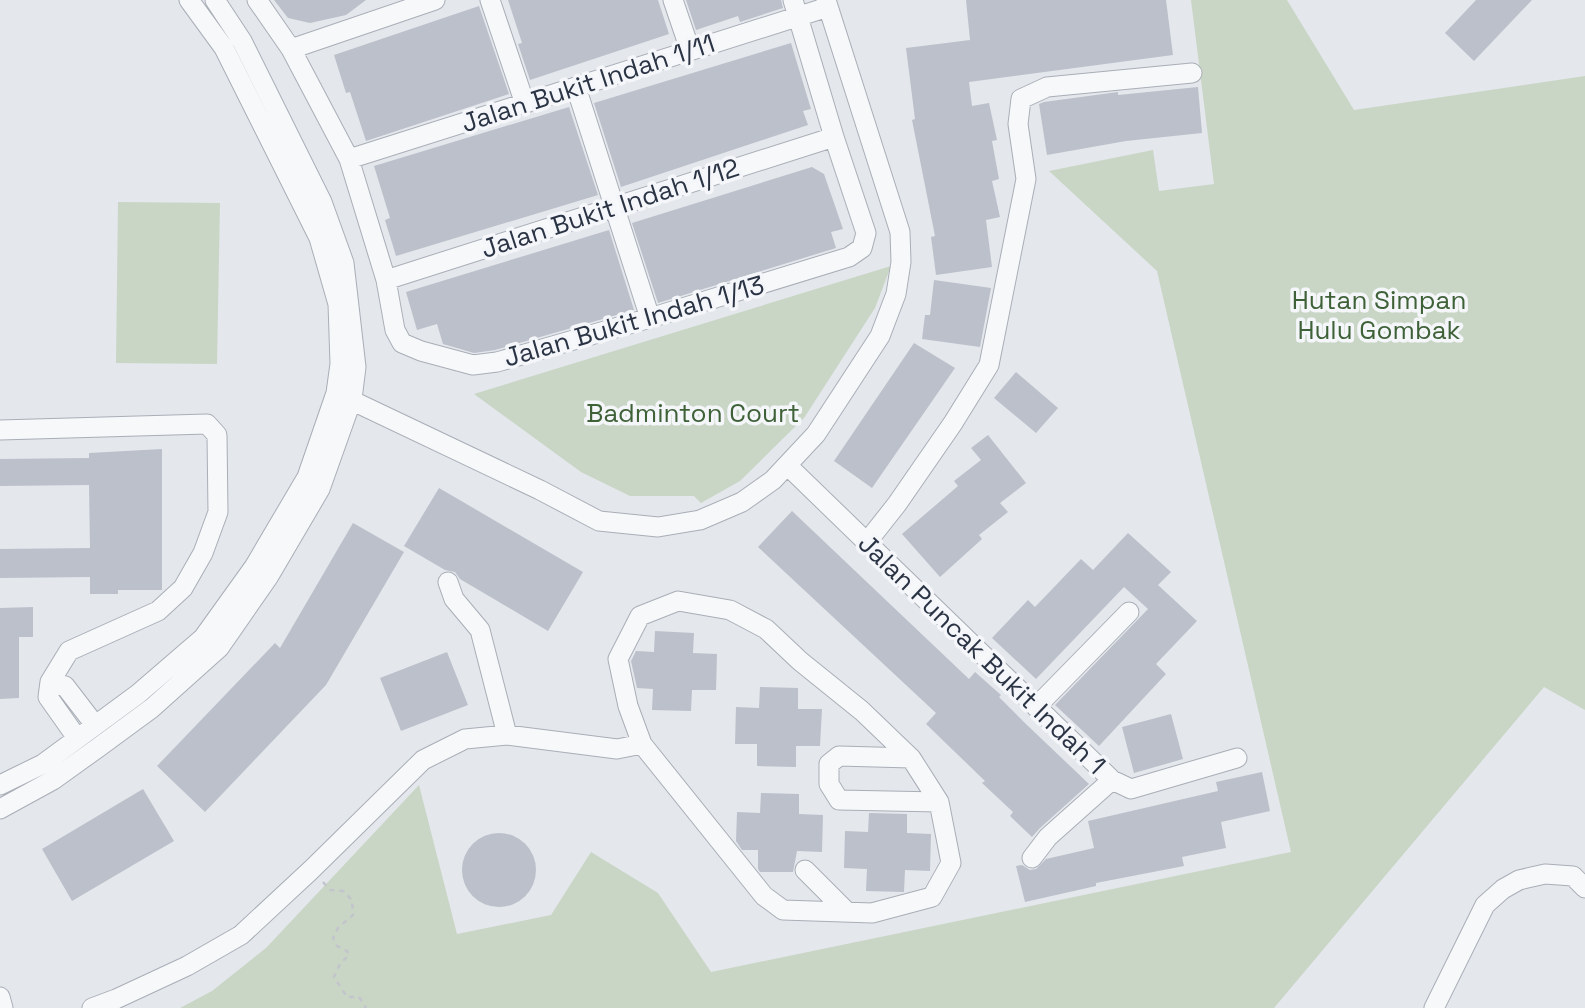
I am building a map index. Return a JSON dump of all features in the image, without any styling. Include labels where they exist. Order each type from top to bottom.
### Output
[{"type":"street","points":[[0,809],[53,780],[99,747],[152,708],[219,648],[269,576],[320,489],[344,396],[338,304],[319,238],[224,48],[189,0]]},
{"type":"street","points":[[0,785],[43,764],[138,694],[203,638],[254,567],[307,477],[356,367],[344,263],[322,202],[242,41],[215,0]]},
{"type":"street","points":[[257,0],[291,49],[349,159],[386,280]]},
{"type":"street","points":[[291,49],[410,3],[435,0]]},
{"type":"street","points":[[491,0],[525,104]]},
{"type":"street","points":[[673,0],[690,50]]},
{"type":"street","points":[[344,396],[599,521],[658,527],[700,520],[742,502],[773,480],[816,434],[880,336],[896,294],[901,262],[900,232],[827,4]]},
{"type":"street","name":"Jalan Bukit Indah 1/11","points":[[349,159],[690,50],[795,9],[827,4]]},
{"type":"street","points":[[795,9],[834,136]]},
{"type":"street","points":[[867,542],[953,423],[989,365],[1026,179],[1018,124],[1021,99],[1047,87],[1192,74]]},
{"type":"street","points":[[576,88],[650,318]]},
{"type":"street","name":"Jalan Bukit Indah 1/12","points":[[386,280],[834,136]]},
{"type":"street","name":"Jalan Bukit Indah 1/13","points":[[386,280],[395,330],[402,343],[472,365],[497,362],[849,257],[862,248],[866,233],[834,136]]},
{"type":"street","points":[[0,430],[207,424],[217,435],[218,512],[203,553],[183,588],[158,611],[69,651],[50,682],[48,697],[77,738]]},
{"type":"street","name":"Jalan Puncak Bukit Indah 1","points":[[788,466],[1112,780],[1131,789],[1237,758]]},
{"type":"street","points":[[448,582],[454,599],[480,630],[507,736]]},
{"type":"street","points":[[678,601],[730,610],[766,629],[800,661],[862,711],[911,758],[939,802],[951,863],[932,897],[872,913],[783,910],[764,897],[642,744],[628,706],[618,659],[640,616],[678,601]]},
{"type":"street","points":[[1036,707],[1129,612]]},
{"type":"street","points":[[50,682],[65,687],[95,725]]},
{"type":"street","points":[[92,1008],[187,966],[241,935],[423,760],[465,739],[507,736],[617,749],[642,744]]},
{"type":"street","points":[[911,758],[839,756],[829,764],[829,784],[839,800],[939,802]]},
{"type":"street","points":[[1032,858],[1048,837],[1112,780]]},
{"type":"street","points":[[805,870],[847,912]]},
{"type":"street","points":[[1434,1008],[1485,905],[1503,889],[1520,880],[1545,874],[1573,876],[1585,888]]},
{"type":"street","points":[[0,997],[4,1008]]},
{"type":"path","points":[[311,870],[330,890],[343,891],[352,900],[353,915],[338,928],[333,938],[337,946],[347,951],[349,956],[340,964],[334,977],[347,997],[359,997],[366,1008]]},
{"type":"green space","name":"Hutan Simpan Hulu Gombak","points":[[1191,0],[1287,0],[1354,110],[1585,76],[1585,710],[1544,687],[1274,1008],[180,1008],[212,991],[266,948],[419,785],[457,934],[551,915],[591,852],[658,893],[711,972],[1291,852],[1157,271],[1049,171],[1153,150],[1159,191],[1214,184]]},
{"type":"green space","points":[[118,202],[220,203],[217,364],[116,363]]},
{"type":"green space","name":"Badminton Court","points":[[891,266],[875,308],[804,418],[740,481],[701,503],[694,496],[630,496],[581,472],[474,394]]},
{"type":"building","points":[[274,0],[366,0],[346,15],[310,23],[288,18]]},
{"type":"building","points":[[508,0],[658,0],[669,34],[530,80]]},
{"type":"building","points":[[686,0],[781,0],[783,8],[740,22],[738,16],[696,30]]},
{"type":"building","points":[[966,0],[1166,0],[1173,55],[969,82],[972,106],[989,103],[997,140],[992,141],[999,179],[992,181],[1000,217],[986,220],[992,267],[936,275],[931,237],[935,236],[912,120],[915,119],[906,48],[970,40]]},
{"type":"building","points":[[1476,0],[1532,0],[1474,61],[1445,33]]},
{"type":"building","points":[[479,6],[509,94],[366,141],[334,55]]},
{"type":"building","points":[[791,43],[811,109],[803,111],[808,125],[621,187],[594,103]]},
{"type":"building","points":[[1198,87],[1202,133],[1126,141],[1047,155],[1039,104],[1118,92],[1118,95]]},
{"type":"building","points":[[569,107],[598,195],[396,256],[385,220],[390,218],[374,166]]},
{"type":"building","points":[[812,167],[824,174],[843,229],[831,232],[836,248],[658,303],[632,223]]},
{"type":"building","points":[[609,230],[634,310],[495,350],[474,353],[443,344],[437,324],[417,330],[406,292]]},
{"type":"building","points":[[934,280],[991,288],[980,347],[922,339],[925,315],[930,315]]},
{"type":"building","points":[[914,343],[955,368],[872,488],[834,461]]},
{"type":"building","points":[[1016,372],[1058,408],[1036,433],[994,398]]},
{"type":"building","points":[[988,435],[1026,483],[1000,503],[1008,512],[979,535],[982,539],[940,577],[902,534],[958,486],[954,481],[981,460],[971,448]]},
{"type":"building","points":[[162,449],[162,590],[118,590],[118,594],[90,594],[90,577],[0,578],[0,549],[90,548],[89,485],[0,486],[0,459],[89,458],[89,453]]},
{"type":"building","points":[[439,488],[583,572],[548,631],[460,579],[455,572],[445,570],[404,546]]},
{"type":"building","points":[[792,511],[969,679],[975,672],[1001,695],[999,697],[1089,784],[1032,837],[1010,816],[1013,812],[982,783],[985,781],[926,724],[936,713],[758,547]]},
{"type":"building","points":[[353,523],[404,552],[326,685],[205,812],[157,766],[275,643],[280,648]]},
{"type":"building","points":[[1128,533],[1171,572],[1158,585],[1197,621],[1156,664],[1166,674],[1099,746],[1055,705],[1148,609],[1124,587],[1036,679],[992,638],[1028,600],[1035,607],[1081,559],[1093,570]]},
{"type":"building","points":[[33,607],[33,637],[19,637],[19,698],[0,699],[0,608]]},
{"type":"building","points":[[655,631],[694,633],[693,653],[717,654],[716,690],[692,690],[691,711],[652,710],[653,689],[637,688],[631,661],[636,651],[654,652]]},
{"type":"building","points":[[447,652],[468,705],[401,731],[380,678]]},
{"type":"building","points":[[760,687],[798,688],[798,709],[822,709],[820,746],[796,746],[796,767],[757,766],[757,744],[735,744],[736,707],[759,708]]},
{"type":"building","points":[[1171,714],[1183,759],[1134,773],[1122,727]]},
{"type":"building","points":[[1262,772],[1270,811],[1221,822],[1226,848],[1182,857],[1184,866],[1096,883],[1096,886],[1025,902],[1016,866],[1036,869],[1046,859],[1094,848],[1088,821],[1218,791],[1216,782]]},
{"type":"building","points":[[143,789],[174,841],[72,901],[42,849]]},
{"type":"building","points":[[761,793],[799,794],[799,814],[823,815],[822,852],[797,851],[793,872],[760,872],[758,850],[742,850],[736,841],[737,812],[760,813]]},
{"type":"building","points":[[869,813],[907,814],[907,833],[931,834],[930,871],[905,870],[904,892],[866,891],[867,869],[844,868],[845,831],[868,832]]},
{"type":"building","points":[[499,833],[513,836],[525,844],[533,856],[536,870],[533,884],[525,896],[513,904],[499,907],[485,904],[473,896],[465,884],[462,870],[465,856],[473,844],[485,836]]}]
